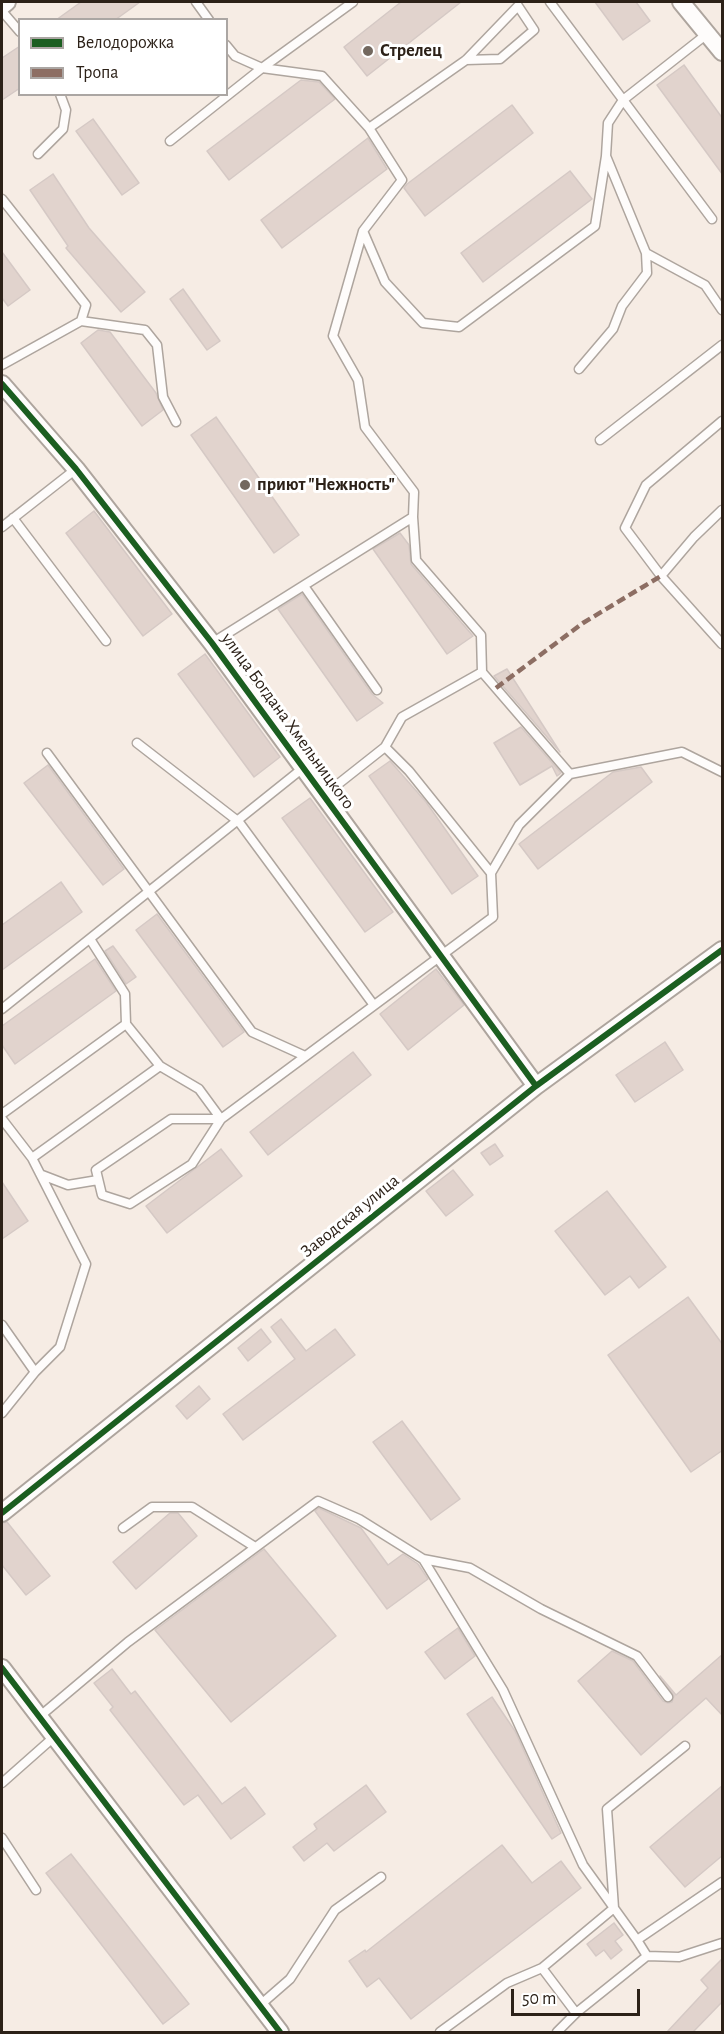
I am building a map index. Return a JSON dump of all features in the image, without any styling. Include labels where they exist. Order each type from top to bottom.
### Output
[{"type":"street","points":[[2,6],[7,2]]},
{"type":"street","points":[[681,2],[723,52]]},
{"type":"street","name":"улица Богдана Хмельницкого","points":[[2,384],[76,469],[212,643],[441,953],[536,1086]]},
{"type":"street","name":"Заводская улица","points":[[2,1513],[536,1086],[723,950]]},
{"type":"street","points":[[2,1668],[280,2032]]},
{"type":"lane","points":[[196,2],[208,18]]},
{"type":"lane","points":[[228,95],[353,2]]},
{"type":"lane","points":[[550,2],[712,219]]},
{"type":"lane","points":[[369,128],[466,60],[518,6],[534,30],[500,59],[466,60]]},
{"type":"lane","points":[[2,11],[18,30]]},
{"type":"lane","points":[[363,231],[385,282],[423,323],[459,327],[595,226],[606,156],[608,123],[623,99],[707,34]]},
{"type":"lane","points":[[228,47],[235,56],[262,68],[322,76],[369,128],[402,180],[363,231],[333,336],[358,380],[365,427],[414,492],[416,560],[481,635],[482,672],[570,774]]},
{"type":"lane","points":[[38,154],[63,129],[66,110],[61,96]]},
{"type":"lane","points":[[170,141],[227,96]]},
{"type":"lane","points":[[579,369],[613,329],[622,306],[647,273],[646,253],[606,156]]},
{"type":"lane","points":[[2,199],[86,305],[81,321]]},
{"type":"lane","points":[[646,253],[705,285],[723,310]]},
{"type":"lane","points":[[2,365],[81,321],[145,330],[157,345],[162,397],[176,422]]},
{"type":"lane","points":[[600,440],[723,345]]},
{"type":"lane","points":[[723,421],[646,485],[625,528],[661,576],[723,644]]},
{"type":"lane","points":[[2,527],[76,469]]},
{"type":"lane","points":[[661,576],[694,537],[723,510]]},
{"type":"lane","points":[[13,518],[106,641]]},
{"type":"lane","points":[[212,643],[413,518]]},
{"type":"lane","points":[[304,586],[377,690]]},
{"type":"lane","points":[[323,796],[385,747],[402,717],[482,672]]},
{"type":"lane","points":[[136,743],[239,822],[373,1004]]},
{"type":"lane","points":[[385,747],[409,771],[491,873]]},
{"type":"lane","points":[[221,1119],[171,1119],[96,1170],[102,1195],[130,1204],[192,1164],[221,1119],[441,953],[493,917],[491,873],[519,825],[570,774],[682,752],[723,772]]},
{"type":"lane","points":[[47,753],[252,1032],[305,1056]]},
{"type":"lane","points":[[2,1009],[239,822],[303,768]]},
{"type":"lane","points":[[90,939],[125,994],[126,1024],[160,1066],[199,1089],[221,1119]]},
{"type":"lane","points":[[2,1114],[126,1024]]},
{"type":"lane","points":[[32,1158],[160,1066]]},
{"type":"lane","points":[[2,1119],[42,1175],[86,1264],[60,1347],[35,1372],[2,1413]]},
{"type":"lane","points":[[42,1175],[68,1185],[98,1180]]},
{"type":"lane","points":[[2,1325],[35,1372]]},
{"type":"lane","points":[[39,1718],[128,1642],[318,1501],[359,1519],[423,1559],[470,1568],[541,1609],[637,1656],[668,1697]]},
{"type":"lane","points":[[123,1528],[152,1507],[192,1507],[255,1547]]},
{"type":"lane","points":[[423,1559],[503,1690],[583,1865],[647,1956]]},
{"type":"lane","points":[[2,1783],[54,1737]]},
{"type":"lane","points":[[614,1908],[606,1809],[685,1746]]},
{"type":"lane","points":[[2,1838],[36,1890]]},
{"type":"lane","points":[[258,2006],[290,1979],[335,1910],[381,1877]]},
{"type":"lane","points":[[637,1940],[723,1882]]},
{"type":"lane","points":[[440,2032],[507,1983],[542,1968],[614,1908]]},
{"type":"lane","points":[[557,2032],[576,2013],[647,1956],[679,1957],[723,1942]]},
{"type":"lane","points":[[542,1968],[576,2013]]},
{"type":"building","points":[[81,2],[140,2],[118,18],[59,18]]},
{"type":"building","points":[[401,2],[461,2],[367,76],[344,47]]},
{"type":"building","points":[[595,2],[636,2],[650,21],[623,40]]},
{"type":"building","points":[[18,47],[18,89],[2,100],[2,58]]},
{"type":"building","points":[[684,65],[723,119],[723,175],[657,85]]},
{"type":"building","points":[[301,80],[319,82],[335,99],[229,180],[207,151]]},
{"type":"building","points":[[512,105],[533,133],[425,216],[404,188],[407,184]]},
{"type":"building","points":[[93,119],[139,183],[122,195],[76,131]]},
{"type":"building","points":[[368,138],[387,169],[282,248],[261,220]]},
{"type":"building","points":[[570,171],[592,199],[483,282],[461,253]]},
{"type":"building","points":[[53,174],[89,228],[145,292],[121,312],[66,248],[68,246],[30,190]]},
{"type":"building","points":[[2,252],[30,290],[8,306],[2,298]]},
{"type":"building","points":[[183,289],[220,341],[207,350],[170,299]]},
{"type":"building","points":[[98,330],[110,332],[156,393],[163,410],[142,426],[81,343]]},
{"type":"building","name":"приют \"Нежность\"","points":[[216,417],[299,535],[274,553],[191,435]]},
{"type":"building","points":[[94,511],[172,614],[143,636],[66,533]]},
{"type":"building","points":[[400,533],[409,545],[411,564],[473,636],[447,654],[373,549]]},
{"type":"building","points":[[302,594],[372,694],[383,703],[357,721],[278,609]]},
{"type":"building","points":[[205,654],[280,757],[254,777],[178,674]]},
{"type":"building","points":[[507,669],[560,752],[494,676]]},
{"type":"building","points":[[521,727],[561,773],[557,776],[552,766],[520,785],[494,743]]},
{"type":"building","points":[[390,761],[426,802],[478,876],[452,894],[369,776]]},
{"type":"building","points":[[48,765],[124,869],[103,885],[24,783]]},
{"type":"building","points":[[641,767],[652,782],[538,869],[519,844],[613,772]]},
{"type":"building","points":[[310,798],[393,912],[365,932],[282,818]]},
{"type":"building","points":[[61,882],[82,912],[2,970],[2,925]]},
{"type":"building","points":[[157,914],[244,1032],[223,1047],[136,930]]},
{"type":"building","points":[[113,946],[136,977],[126,984],[105,951]]},
{"type":"building","points":[[95,959],[116,991],[15,1064],[2,1045],[2,1026]]},
{"type":"building","points":[[436,969],[464,1005],[408,1050],[380,1014]]},
{"type":"building","points":[[665,1042],[683,1070],[635,1102],[616,1075]]},
{"type":"building","points":[[353,1052],[371,1075],[268,1155],[250,1132]]},
{"type":"building","points":[[495,1144],[503,1156],[490,1165],[481,1153]]},
{"type":"building","points":[[221,1149],[242,1176],[167,1233],[146,1206]]},
{"type":"building","points":[[453,1170],[473,1195],[446,1216],[426,1191]]},
{"type":"building","points":[[2,1182],[28,1221],[2,1239]]},
{"type":"building","points":[[607,1191],[666,1267],[639,1288],[630,1276],[605,1295],[555,1231]]},
{"type":"building","points":[[688,1297],[723,1345],[723,1450],[691,1472],[608,1355]]},
{"type":"building","points":[[281,1319],[306,1351],[335,1329],[355,1355],[243,1440],[223,1414],[295,1359],[271,1327]]},
{"type":"building","points":[[261,1329],[271,1342],[248,1361],[238,1348]]},
{"type":"building","points":[[199,1386],[210,1399],[187,1419],[176,1406]]},
{"type":"building","points":[[402,1421],[460,1499],[431,1520],[373,1442]]},
{"type":"building","points":[[319,1508],[361,1528],[388,1565],[403,1554],[418,1564],[428,1579],[387,1609],[315,1511]]},
{"type":"building","points":[[170,1513],[178,1513],[197,1536],[136,1589],[113,1562]]},
{"type":"building","points":[[7,1522],[50,1576],[26,1595],[2,1565],[2,1523]]},
{"type":"building","points":[[264,1549],[336,1636],[231,1722],[155,1630]]},
{"type":"building","points":[[458,1628],[475,1656],[445,1679],[425,1652]]},
{"type":"building","points":[[612,1651],[633,1661],[663,1701],[668,1703],[672,1702],[674,1696],[660,1676],[676,1695],[723,1654],[723,1716],[706,1698],[641,1755],[578,1681]]},
{"type":"building","points":[[112,1669],[131,1694],[135,1691],[222,1804],[245,1787],[265,1814],[231,1839],[198,1795],[184,1805],[110,1710],[113,1707],[94,1683]]},
{"type":"building","points":[[492,1697],[515,1731],[561,1833],[552,1839],[467,1714]]},
{"type":"building","points":[[366,1785],[386,1812],[334,1851],[327,1843],[304,1861],[293,1847],[317,1829],[314,1824]]},
{"type":"building","points":[[723,1785],[723,1855],[685,1887],[650,1847]]},
{"type":"building","points":[[502,1845],[532,1883],[561,1861],[581,1888],[411,2019],[379,1978],[367,1987],[349,1961],[365,1950],[366,1952]]},
{"type":"building","points":[[71,1854],[189,2004],[163,2024],[46,1873]]},
{"type":"building","points":[[614,1923],[623,1935],[615,1941],[622,1950],[611,1959],[604,1950],[596,1956],[587,1944]]},
{"type":"building","points":[[723,1958],[723,2001],[693,2032],[667,2032],[708,1988],[701,1980]]},
{"type":"marked path","points":[[496,688],[583,623],[661,576]]},
{"type":"cycle path","points":[[2,384],[76,469],[212,643],[536,1086]]},
{"type":"cycle path","points":[[2,1513],[536,1086],[722,950]]},
{"type":"cycle path","points":[[2,1668],[280,2032]]},
{"type":"place","name":"Стрелец","points":[[368,51]]},
{"type":"place","name":"приют \"Нежность\"","points":[[245,485]]}]
